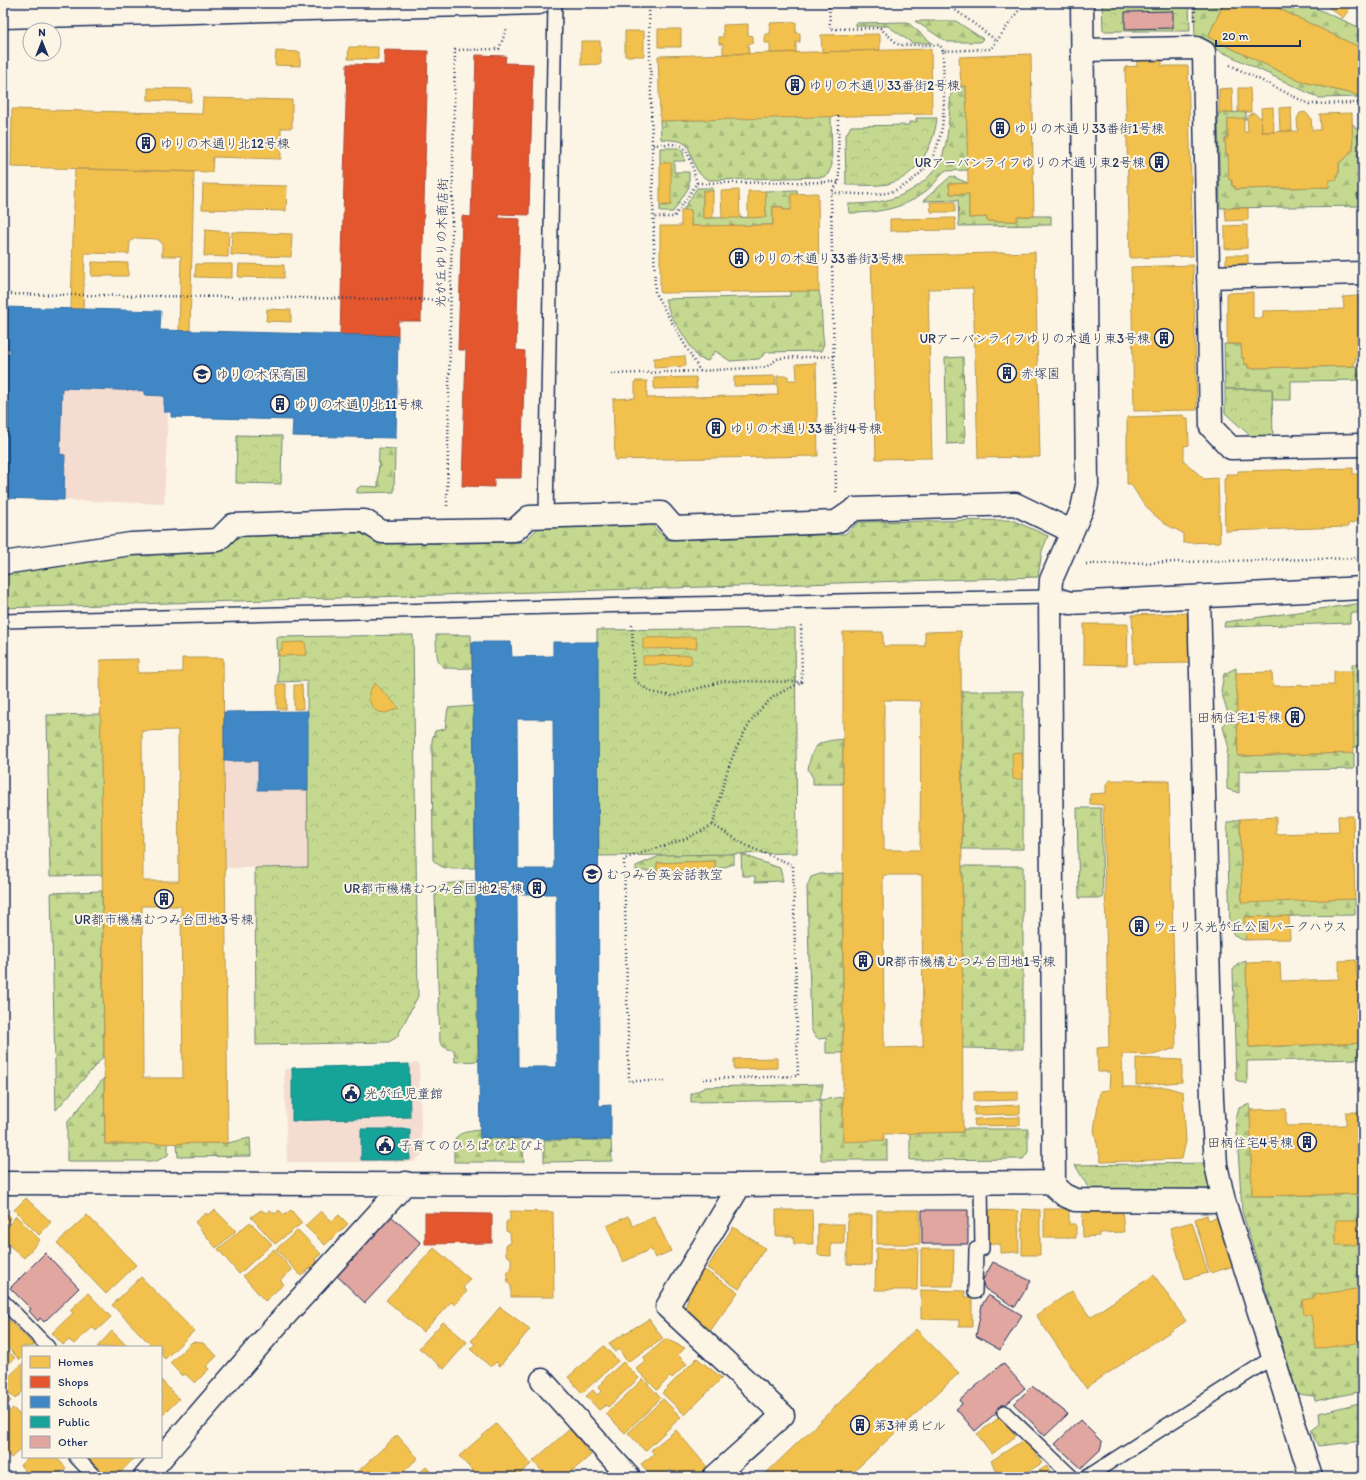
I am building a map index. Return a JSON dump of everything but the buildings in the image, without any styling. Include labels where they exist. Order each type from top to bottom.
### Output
[{"type":"street","points":[[3,17],[539,3]]},
{"type":"street","points":[[1082,3],[1087,485],[1082,509],[1057,565],[1052,580],[1050,597],[1054,1186],[1064,1195],[1075,1200],[1224,1201]]},
{"type":"street","points":[[1082,50],[1196,48],[1204,52],[1211,427],[1231,448],[1363,445]]},
{"type":"street","points":[[1208,277],[1363,274]]},
{"type":"street","points":[[3,562],[130,544],[218,540],[233,525],[365,521],[382,532],[515,530],[529,517],[661,513],[674,528],[836,522],[855,509],[1015,504],[1071,532]]},
{"type":"street","points":[[1050,597],[1070,603],[1363,588]]},
{"type":"street","points":[[1199,597],[1212,1100],[1216,1165],[1224,1201],[1312,1477]]},
{"type":"street","points":[[3,1183],[740,1185],[1054,1182]]},
{"type":"street","points":[[162,1454],[406,1183]]},
{"type":"street","points":[[714,1477],[783,1415],[667,1307],[740,1185]]},
{"type":"street","points":[[542,1380],[629,1477]]},
{"type":"lane","points":[[546,516],[555,3]]},
{"type":"lane","points":[[3,622],[632,605],[1050,597]]},
{"type":"lane","points":[[974,1292],[976,1249],[982,1249],[981,1183]]},
{"type":"lane","points":[[3,1300],[47,1346]]},
{"type":"lane","points":[[1087,1477],[1273,1357]]},
{"type":"lane","points":[[1004,1412],[1072,1477]]},
{"type":"lane","points":[[77,1458],[95,1477]]},
{"type":"path","points":[[649,3],[655,293],[700,371]]},
{"type":"path","points":[[829,3],[830,29],[880,28],[900,45],[940,45],[943,51],[943,125],[932,160],[923,171],[911,181],[886,193],[831,193]]},
{"type":"path","points":[[946,3],[996,41]]},
{"type":"path","points":[[943,51],[991,49],[1024,3]]},
{"type":"path","name":"光が丘ゆりの木商店街","points":[[447,531],[455,50],[499,49],[516,4]]},
{"type":"path","points":[[1204,52],[1309,104],[1363,103]]},
{"type":"path","points":[[836,522],[835,356],[831,193],[839,182],[838,116]]},
{"type":"path","points":[[653,145],[678,145],[682,147],[688,154],[697,183]]},
{"type":"path","points":[[697,183],[839,182]]},
{"type":"path","points":[[654,217],[674,217],[697,183]]},
{"type":"path","points":[[3,294],[450,300]]},
{"type":"path","points":[[611,374],[766,367],[779,358],[835,356]]},
{"type":"path","points":[[1057,565],[1363,558]]},
{"type":"path","points":[[801,601],[802,682]]},
{"type":"path","points":[[632,605],[634,680],[651,692],[672,696],[723,681],[802,682]]},
{"type":"path","points":[[713,825],[721,789],[734,752],[753,719],[772,698],[802,682]]},
{"type":"path","points":[[703,1079],[798,1076],[793,865],[749,847],[713,825]]},
{"type":"path","points":[[664,1081],[629,1081],[624,859],[685,839],[713,825]]},
{"type":"shaded area","points":[[62,388],[145,391],[145,395],[164,396],[164,412],[168,412],[164,504],[64,500],[65,455],[60,454]]},
{"type":"shaded area","points":[[308,711],[308,867],[225,868],[224,712]]},
{"type":"shaded area","points":[[419,1063],[422,1155],[413,1162],[287,1162],[284,1069]]},
{"type":"green space","points":[[1102,3],[1189,3],[1190,31],[1103,31]]},
{"type":"green space","points":[[1194,3],[1224,3],[1208,37],[1300,81],[1349,92],[1360,97],[1319,98],[1195,39]]},
{"type":"green space","points":[[1267,3],[1304,3],[1363,29],[1363,49]]},
{"type":"green space","points":[[915,21],[956,21],[983,39],[980,42],[947,42]]},
{"type":"green space","points":[[907,22],[932,43],[912,43],[888,26],[856,26],[856,23]]},
{"type":"green space","points":[[961,86],[966,86],[968,170],[944,171],[935,183],[925,192],[902,205],[877,211],[849,213],[848,204],[889,200],[916,187],[934,171],[939,164],[945,148],[951,92],[960,92]]},
{"type":"green space","points":[[1246,112],[1246,119],[1228,119],[1228,138],[1225,139],[1226,154],[1228,154],[1232,186],[1235,186],[1235,189],[1329,187],[1329,180],[1339,173],[1339,163],[1350,154],[1350,151],[1353,150],[1352,123],[1363,136],[1363,206],[1220,208],[1218,113]]},
{"type":"green space","points":[[831,116],[832,165],[828,174],[823,177],[710,180],[704,178],[697,170],[687,145],[680,141],[661,139],[660,121]]},
{"type":"green space","points":[[916,118],[937,118],[932,141],[927,152],[912,171],[903,178],[892,183],[880,185],[846,185],[845,137],[851,126],[909,125],[909,122],[916,122]]},
{"type":"green space","points":[[660,148],[678,148],[683,152],[685,161],[674,161],[674,172],[689,172],[689,187],[673,212],[660,212],[660,205],[671,205],[660,163]]},
{"type":"green space","points":[[951,176],[968,183],[949,184],[950,194],[969,194],[969,218],[987,217],[987,221],[1016,221],[1017,216],[1051,216],[1051,225],[959,226],[958,200],[923,201]]},
{"type":"green space","points":[[697,188],[713,188],[713,191],[703,191],[703,218],[766,217],[765,191],[797,190],[798,194],[791,210],[783,210],[783,207],[773,207],[773,225],[691,226],[691,210],[683,210]]},
{"type":"green space","points":[[790,291],[819,291],[824,344],[821,351],[767,352],[759,359],[730,361],[715,351],[708,361],[698,358],[671,316],[665,299],[790,296]]},
{"type":"green space","points":[[1224,344],[1241,344],[1242,358],[1244,358],[1244,364],[1248,364],[1248,368],[1363,366],[1363,380],[1291,381],[1291,400],[1273,400],[1272,389],[1225,389]]},
{"type":"green space","points":[[963,357],[965,443],[947,444],[945,358]]},
{"type":"green space","points":[[1225,389],[1272,389],[1273,440],[1256,441],[1225,413]]},
{"type":"green space","points":[[237,435],[282,436],[281,484],[236,483]]},
{"type":"green space","points":[[379,448],[395,449],[394,492],[357,493],[357,489],[361,486],[378,487]]},
{"type":"green space","points":[[1012,520],[1048,536],[1042,551],[1038,577],[3,608],[3,571],[93,556],[223,550],[237,536],[358,532],[383,544],[524,542],[539,527],[651,524],[667,540],[845,534],[859,522]]},
{"type":"green space","points":[[1363,603],[1363,613],[1350,613],[1350,623],[1224,627],[1225,622]]},
{"type":"green space","points":[[795,628],[797,853],[599,856],[597,630]]},
{"type":"green space","points":[[413,635],[418,996],[397,1037],[389,1042],[256,1045],[255,868],[308,867],[307,681],[278,682],[277,637]]},
{"type":"green space","points":[[436,635],[471,635],[472,668],[452,668],[441,665],[437,655]]},
{"type":"green space","points":[[1352,664],[1363,664],[1363,747],[1353,747]]},
{"type":"green space","points":[[1236,668],[1238,756],[1354,753],[1354,769],[1239,771],[1239,793],[1227,789],[1228,745],[1223,727],[1227,717],[1227,710],[1221,691],[1224,674]]},
{"type":"green space","points":[[962,691],[1023,691],[1023,849],[962,849]]},
{"type":"green space","points":[[473,706],[475,868],[452,869],[442,867],[433,860],[432,740],[435,731],[445,729],[448,708]]},
{"type":"green space","points":[[101,714],[102,875],[50,876],[47,715]]},
{"type":"green space","points":[[843,739],[843,784],[813,784],[813,778],[808,769],[812,753],[815,748],[818,745],[828,741]]},
{"type":"green space","points":[[1077,808],[1101,808],[1103,898],[1079,898]]},
{"type":"green space","points":[[1240,819],[1242,902],[1355,899],[1355,915],[1245,917],[1246,940],[1235,936],[1230,925],[1227,823]]},
{"type":"green space","points":[[683,846],[734,849],[734,864],[715,870],[715,861],[657,863],[657,871],[636,871],[636,866]]},
{"type":"green space","points":[[741,853],[780,868],[783,881],[755,882],[755,876],[742,876]]},
{"type":"green space","points":[[962,866],[1023,866],[1023,1049],[962,1048]]},
{"type":"green space","points":[[843,873],[843,1053],[826,1053],[826,1038],[819,1039],[814,1035],[811,1028],[807,887],[811,877],[820,874]]},
{"type":"green space","points":[[475,881],[478,1061],[455,1062],[454,1050],[446,1048],[440,1042],[435,895],[441,884]]},
{"type":"green space","points":[[102,891],[104,1056],[56,1110],[51,893]]},
{"type":"green space","points":[[1246,961],[1249,1047],[1363,1043],[1363,1059],[1247,1061],[1247,1084],[1236,1080],[1233,970],[1238,964]]},
{"type":"green space","points":[[104,1078],[105,1144],[168,1143],[168,1155],[157,1161],[67,1161],[67,1123]]},
{"type":"green space","points":[[823,1084],[820,1100],[691,1102],[691,1094],[706,1087]]},
{"type":"green space","points":[[843,1097],[843,1141],[887,1140],[887,1160],[821,1160],[820,1100]]},
{"type":"green space","points":[[1250,1104],[1252,1196],[1362,1194],[1361,1158],[1363,1158],[1363,1391],[1315,1401],[1314,1396],[1297,1394],[1242,1211],[1236,1118],[1239,1108]]},
{"type":"green space","points":[[963,1129],[1028,1129],[1028,1152],[1023,1159],[910,1160],[910,1133],[963,1132]]},
{"type":"green space","points":[[480,1130],[480,1138],[522,1140],[524,1162],[454,1162],[454,1146],[456,1137],[464,1133]]},
{"type":"green space","points":[[250,1138],[251,1156],[178,1157],[177,1143],[228,1143]]},
{"type":"green space","points":[[544,1140],[611,1140],[612,1161],[544,1162]]},
{"type":"green space","points":[[1210,1163],[1210,1194],[1092,1194],[1075,1165]]},
{"type":"green space","points":[[1363,1402],[1363,1441],[1318,1446],[1311,1431],[1320,1424],[1319,1413]]},
{"type":"place","name":"ゆりの木通り33番街2号棟","points":[[795,85]]},
{"type":"place","name":"ゆりの木通り33番街1号棟","points":[[1000,128]]},
{"type":"place","name":"ゆりの木通り北12号棟","points":[[146,143]]},
{"type":"place","name":"URアーバンライフゆりの木通り東2号棟","points":[[1159,162]]},
{"type":"place","name":"ゆりの木通り33番街3号棟","points":[[739,258]]},
{"type":"place","name":"URアーバンライフゆりの木通り東3号棟","points":[[1164,338]]},
{"type":"place","name":"赤塚園","points":[[1007,373]]},
{"type":"place","name":"ゆりの木保育園","points":[[202,374]]},
{"type":"place","name":"ゆりの木通り北11号棟","points":[[280,404]]},
{"type":"place","name":"ゆりの木通り33番街4号棟","points":[[716,428]]},
{"type":"place","name":"田柄住宅1号棟","points":[[1295,717]]},
{"type":"place","name":"むつみ台英会話教室","points":[[592,874]]},
{"type":"place","name":"UR都市機構むつみ台団地2号棟","points":[[537,888]]},
{"type":"place","name":"UR都市機構むつみ台団地3号棟","points":[[164,899]]},
{"type":"place","name":"ウェリス光が丘公園パークハウス","points":[[1139,926]]},
{"type":"place","name":"UR都市機構むつみ台団地1号棟","points":[[863,961]]},
{"type":"place","name":"光が丘児童館","points":[[351,1093]]},
{"type":"place","name":"田柄住宅4号棟","points":[[1307,1142]]},
{"type":"place","name":"子育てのひろば ぴよぴよ","points":[[385,1145]]},
{"type":"place","name":"第3神勇ビル","points":[[860,1425]]}]
